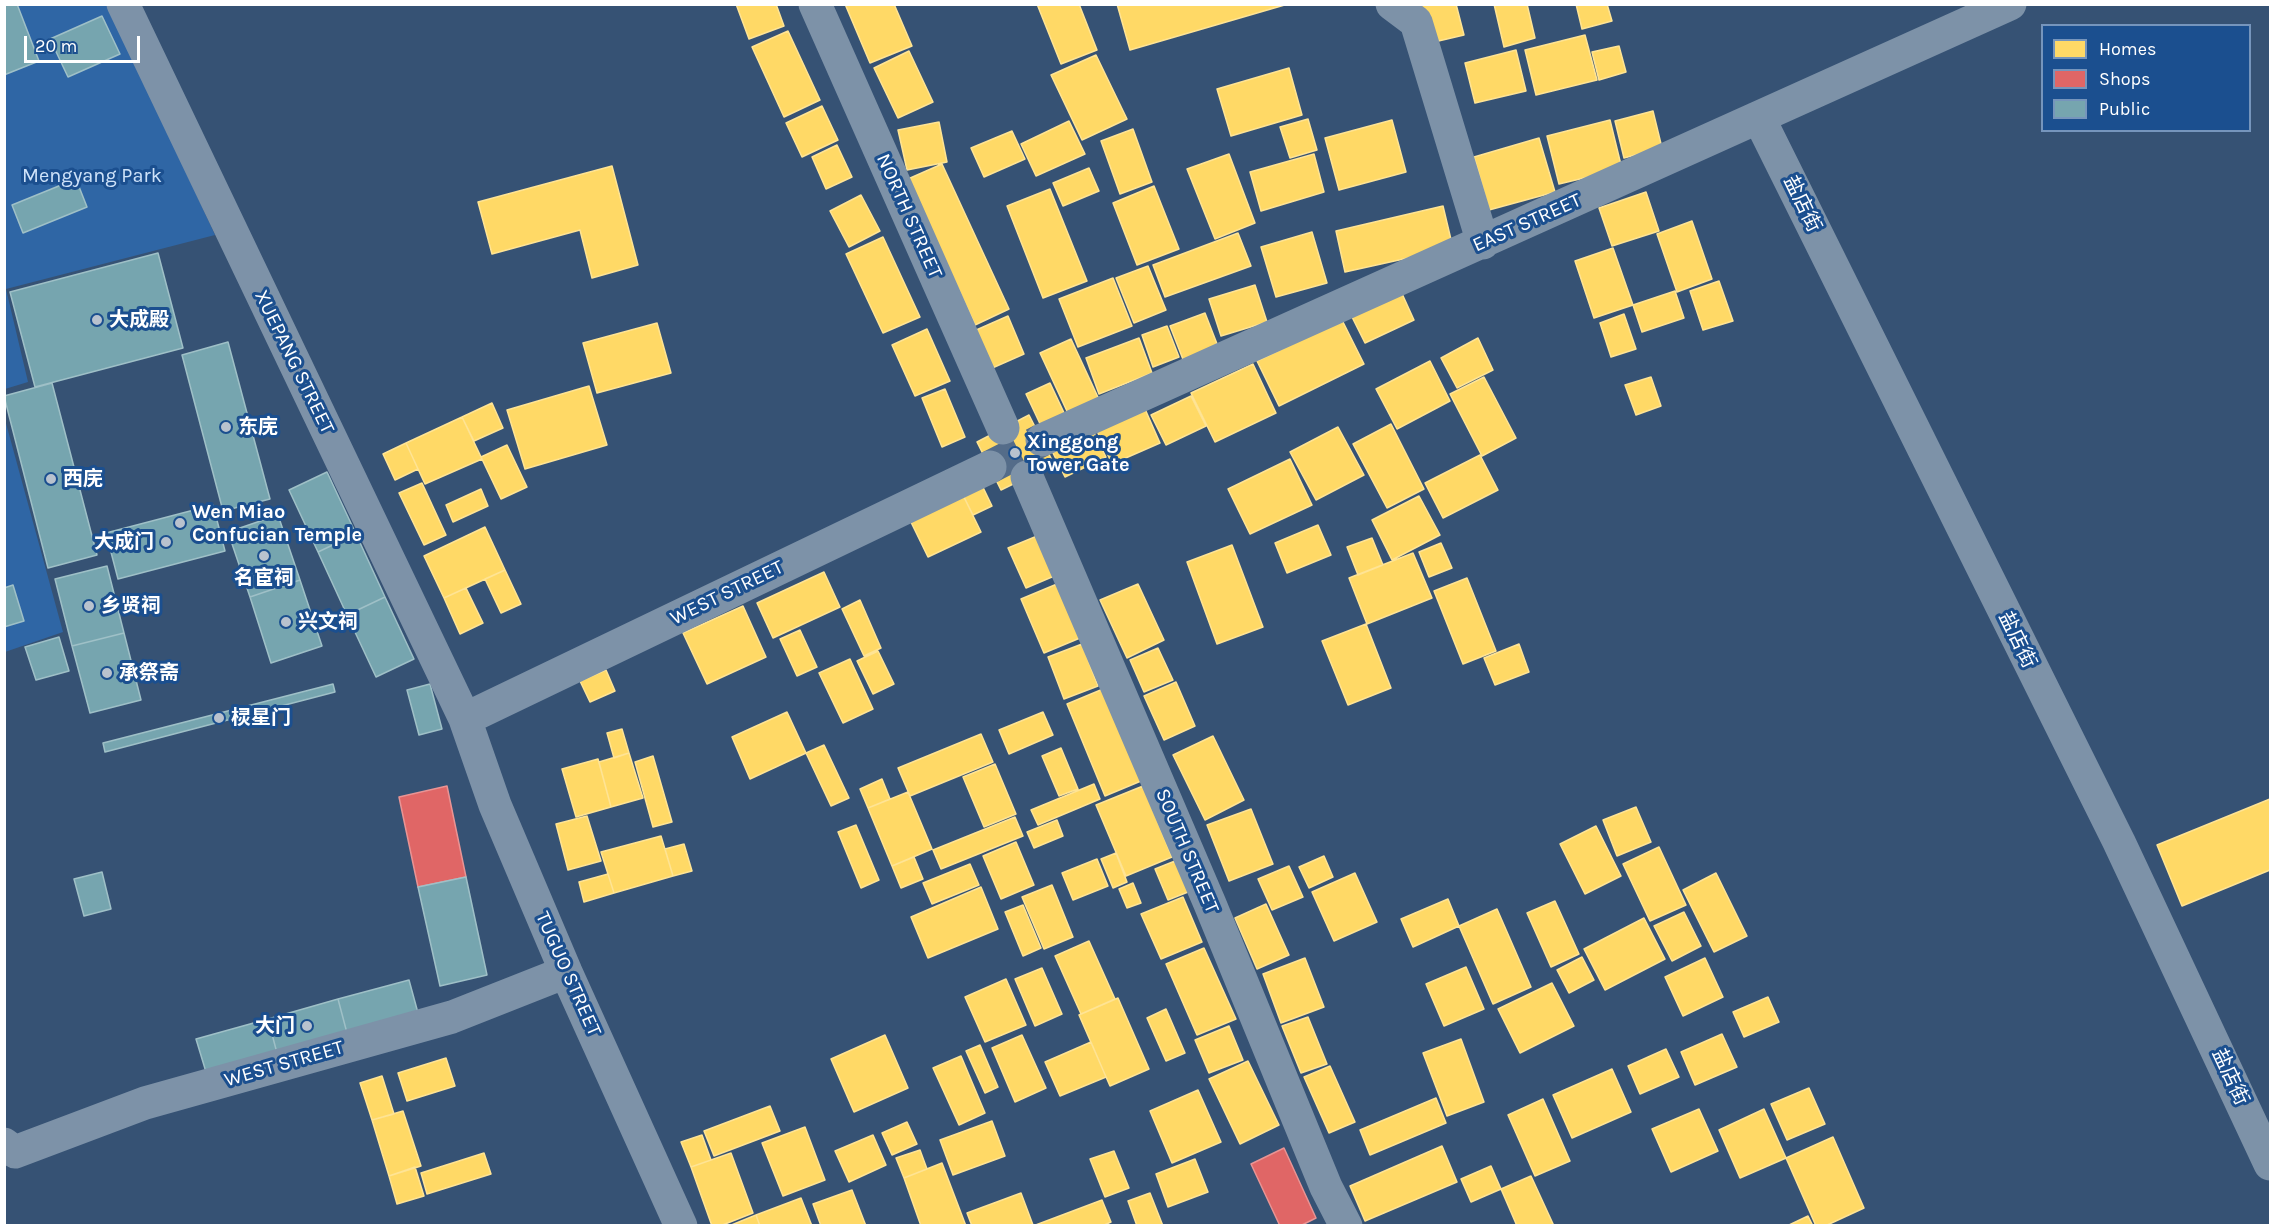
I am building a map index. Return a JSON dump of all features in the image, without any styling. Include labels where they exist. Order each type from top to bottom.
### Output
[{"type":"street","name":"XUEPANG STREET","points":[[123,4],[465,719]]},
{"type":"street","name":"NORTH STREET","points":[[815,4],[1003,428]]},
{"type":"street","points":[[1392,4],[1416,22],[1483,243]]},
{"type":"street","name":"EAST STREET","points":[[1042,440],[2010,4]]},
{"type":"street","name":"盐店街","points":[[1759,118],[2114,832],[2271,1164]]},
{"type":"street","name":"WEST STREET","points":[[465,719],[990,467]]},
{"type":"street","name":"SOUTH STREET","points":[[1028,477],[1210,903],[1326,1187],[1346,1226]]},
{"type":"street","name":"TUGUO STREET","points":[[465,719],[495,805],[566,972],[681,1226]]},
{"type":"street","name":"WEST STREET","points":[[4,1144],[15,1152],[145,1103],[452,1017],[566,972]]},
{"type":"green space","name":"Mengyang Park","points":[[5,5],[109,5],[215,235],[6,289],[28,382],[5,389]]},
{"type":"green space","points":[[4,416],[63,632],[5,652],[4,652]]},
{"type":"building: Homes","points":[[736,4],[776,4],[784,26],[749,39]]},
{"type":"building: Homes","points":[[845,4],[894,4],[912,46],[870,63]]},
{"type":"building: Homes","points":[[1037,4],[1079,4],[1097,50],[1061,64]]},
{"type":"building: Homes","points":[[1117,4],[1288,4],[1130,50]]},
{"type":"building: Homes","points":[[1421,4],[1456,4],[1464,35],[1430,43]]},
{"type":"building: Homes","points":[[1494,4],[1527,4],[1535,38],[1504,47]]},
{"type":"building: Homes","points":[[1576,4],[1607,4],[1612,21],[1582,29]]},
{"type":"building: Homes","points":[[788,31],[820,100],[784,117],[752,47]]},
{"type":"building: Homes","points":[[1585,35],[1597,80],[1536,95],[1525,50]]},
{"type":"building: Homes","points":[[1619,46],[1626,72],[1599,80],[1592,52]]},
{"type":"building: Homes","points":[[1516,50],[1526,91],[1475,103],[1465,63]]},
{"type":"building: Homes","points":[[909,51],[933,102],[898,118],[874,68]]},
{"type":"building: Homes","points":[[1096,55],[1127,119],[1082,140],[1051,75]]},
{"type":"building: Homes","points":[[1289,68],[1302,115],[1231,136],[1217,89]]},
{"type":"building: Homes","points":[[822,106],[838,140],[802,157],[786,123]]},
{"type":"building: Homes","points":[[1653,111],[1662,148],[1624,158],[1615,121]]},
{"type":"building: Homes","points":[[1308,119],[1317,150],[1290,158],[1280,127]]},
{"type":"building: Homes","points":[[1392,120],[1406,172],[1339,190],[1325,138]]},
{"type":"building: Homes","points":[[1610,120],[1622,169],[1559,184],[1547,136]]},
{"type":"building: Homes","points":[[1069,121],[1085,154],[1036,176],[1021,144]]},
{"type":"building: Homes","points":[[939,122],[947,162],[907,170],[898,130]]},
{"type":"building: Homes","points":[[1133,129],[1152,182],[1120,194],[1101,141]]},
{"type":"building: Homes","points":[[1012,131],[1025,159],[984,177],[971,148]]},
{"type":"building: Homes","points":[[1539,138],[1555,192],[1489,210],[1474,157]]},
{"type":"building: Homes","points":[[837,145],[852,177],[826,189],[812,157]]},
{"type":"building: Homes","points":[[1229,154],[1255,223],[1215,239],[1187,169]]},
{"type":"building: Homes","points":[[1314,154],[1324,192],[1261,211],[1250,172]]},
{"type":"building: Homes","points":[[942,164],[1009,309],[975,325],[908,179]]},
{"type":"building: Homes","points":[[612,166],[638,265],[592,278],[580,230],[492,254],[478,202]]},
{"type":"building: Homes","points":[[1089,168],[1099,191],[1063,206],[1053,183]]},
{"type":"building: Homes","points":[[1154,186],[1179,249],[1137,265],[1113,203]]},
{"type":"building: Homes","points":[[1050,189],[1087,281],[1043,298],[1007,206]]},
{"type":"building: Homes","points":[[1646,192],[1659,231],[1612,246],[1599,208]]},
{"type":"building: Homes","points":[[861,195],[880,231],[849,247],[830,211]]},
{"type":"building: Homes","points":[[1443,206],[1453,248],[1345,272],[1336,231]]},
{"type":"building: Homes","points":[[1692,221],[1712,279],[1677,292],[1657,234]]},
{"type":"building: Homes","points":[[1312,232],[1327,283],[1276,297],[1261,247]]},
{"type":"building: Homes","points":[[1238,233],[1251,266],[1165,297],[1153,265]]},
{"type":"building: Homes","points":[[883,237],[920,317],[883,333],[846,254]]},
{"type":"building: Homes","points":[[1613,248],[1633,305],[1594,318],[1575,261]]},
{"type":"building: Homes","points":[[1148,266],[1166,310],[1134,323],[1116,278]]},
{"type":"building: Homes","points":[[1113,278],[1132,326],[1078,347],[1059,299]]},
{"type":"building: Homes","points":[[1719,281],[1733,321],[1703,330],[1690,291]]},
{"type":"building: Homes","points":[[1255,285],[1267,322],[1221,336],[1209,299]]},
{"type":"building: Homes","points":[[1399,287],[1414,320],[1365,343],[1349,311]]},
{"type":"building: Homes","points":[[1675,291],[1684,318],[1642,332],[1633,305]]},
{"type":"building: Homes","points":[[1205,313],[1219,349],[1184,362],[1170,326]]},
{"type":"building: Homes","points":[[1624,314],[1636,349],[1611,357],[1600,323]]},
{"type":"building: Homes","points":[[1008,316],[1024,354],[990,369],[974,331]]},
{"type":"building: Homes","points":[[1342,320],[1364,364],[1279,406],[1257,361]]},
{"type":"building: Homes","points":[[657,323],[671,373],[597,393],[583,343]]},
{"type":"building: Homes","points":[[1167,326],[1179,357],[1153,367],[1142,335]]},
{"type":"building: Homes","points":[[927,329],[950,381],[915,396],[892,345]]},
{"type":"building: Homes","points":[[1139,338],[1152,373],[1099,394],[1086,358]]},
{"type":"building: Homes","points":[[1478,338],[1493,370],[1457,388],[1441,358]]},
{"type":"building: Homes","points":[[1071,339],[1103,408],[1072,422],[1040,353]]},
{"type":"building: Homes","points":[[1430,361],[1450,401],[1397,429],[1376,389]]},
{"type":"building: Homes","points":[[1253,364],[1276,413],[1215,442],[1191,393]]},
{"type":"building: Homes","points":[[1484,377],[1516,438],[1482,456],[1450,394]]},
{"type":"building: Homes","points":[[1651,377],[1661,406],[1636,415],[1625,385]]},
{"type":"building: Homes","points":[[1050,383],[1066,417],[1042,428],[1026,394]]},
{"type":"building: Homes","points":[[589,386],[607,445],[525,469],[507,410]]},
{"type":"building: Homes","points":[[945,389],[965,437],[942,447],[922,398]]},
{"type":"building: Homes","points":[[1191,396],[1206,426],[1166,445],[1151,415]]},
{"type":"building: Homes","points":[[492,403],[503,428],[474,441],[462,417]]},
{"type":"building: Homes","points":[[1145,409],[1160,443],[1112,464],[1097,431]]},
{"type":"building: Homes","name":"Xinggong Tower Gate","points":[[1029,415],[1054,464],[1001,490],[977,442]]},
{"type":"building: Homes","points":[[462,417],[482,459],[425,484],[406,443]]},
{"type":"building: Homes","points":[[1089,423],[1106,457],[1065,477],[1048,443]]},
{"type":"building: Homes","points":[[1391,424],[1424,489],[1387,508],[1353,444]]},
{"type":"building: Homes","points":[[1338,427],[1364,475],[1316,500],[1290,452]]},
{"type":"building: Homes","points":[[406,443],[418,469],[395,480],[383,454]]},
{"type":"building: Homes","points":[[507,445],[527,487],[501,499],[481,457]]},
{"type":"building: Homes","points":[[1480,455],[1498,490],[1443,518],[1425,483]]},
{"type":"building: Homes","points":[[1290,459],[1312,505],[1250,534],[1228,489]]},
{"type":"building: Homes","points":[[979,479],[992,506],[973,515],[960,489]]},
{"type":"building: Homes","points":[[422,483],[446,535],[424,545],[399,493]]},
{"type":"building: Homes","points":[[481,489],[488,506],[453,522],[446,505]]},
{"type":"building: Homes","points":[[960,489],[981,532],[928,557],[907,514]]},
{"type":"building: Homes","points":[[1419,496],[1440,535],[1392,560],[1372,520]]},
{"type":"building: Homes","points":[[1318,525],[1331,555],[1287,573],[1275,543]]},
{"type":"building: Homes","points":[[485,527],[505,570],[444,598],[424,556]]},
{"type":"building: Homes","points":[[1042,534],[1059,574],[1026,588],[1008,548]]},
{"type":"building: Homes","points":[[1372,538],[1383,565],[1358,575],[1347,547]]},
{"type":"building: Homes","points":[[1441,543],[1452,568],[1429,577],[1419,552]]},
{"type":"building: Homes","points":[[1232,545],[1263,627],[1217,644],[1187,562]]},
{"type":"building: Homes","points":[[1413,553],[1432,598],[1367,624],[1349,578]]},
{"type":"building: Homes","points":[[505,570],[521,604],[501,613],[485,579]]},
{"type":"building: Homes","points":[[824,572],[840,607],[773,638],[757,603]]},
{"type":"building: Homes","points":[[1467,578],[1496,651],[1463,664],[1434,591]]},
{"type":"building: Homes","points":[[1057,584],[1080,638],[1044,653],[1021,599]]},
{"type":"building: Homes","points":[[1138,584],[1164,640],[1127,658],[1100,600]]},
{"type":"building: Homes","points":[[466,588],[483,623],[460,634],[444,598]]},
{"type":"building: Homes","points":[[860,600],[881,648],[864,656],[842,609]]},
{"type":"building: Homes","points":[[743,606],[766,657],[707,684],[683,633]]},
{"type":"building: Homes","points":[[1366,624],[1391,688],[1348,705],[1322,641]]},
{"type":"building: Homes","points":[[800,630],[817,667],[797,676],[780,639]]},
{"type":"building: Homes","points":[[1082,644],[1098,686],[1064,699],[1048,657]]},
{"type":"building: Homes","points":[[1519,644],[1529,672],[1495,685],[1484,658]]},
{"type":"building: Homes","points":[[1158,648],[1173,680],[1144,692],[1130,660]]},
{"type":"building: Homes","points":[[878,651],[894,684],[873,694],[857,661]]},
{"type":"building: Homes","points":[[850,659],[873,709],[843,723],[819,673]]},
{"type":"building: Homes","points":[[606,670],[615,691],[590,702],[580,681]]},
{"type":"building: Homes","points":[[1176,682],[1195,726],[1164,740],[1144,696]]},
{"type":"building: Homes","points":[[1103,689],[1141,781],[1105,796],[1067,704]]},
{"type":"building: Homes","points":[[787,712],[806,753],[750,779],[732,737]]},
{"type":"building: Homes","points":[[1043,712],[1053,735],[1009,754],[999,730]]},
{"type":"building: Homes","points":[[622,729],[629,753],[614,758],[607,733]]},
{"type":"building: Homes","points":[[981,734],[993,762],[910,796],[898,768]]},
{"type":"building: Homes","points":[[1213,736],[1244,800],[1205,820],[1173,755]]},
{"type":"building: Homes","points":[[824,745],[849,798],[831,806],[806,753]]},
{"type":"building: Homes","points":[[1061,748],[1078,789],[1059,796],[1042,756]]},
{"type":"building: Homes","points":[[629,753],[643,798],[611,807],[599,762]]},
{"type":"building: Homes","points":[[653,756],[672,822],[653,827],[635,762]]},
{"type":"building: Homes","points":[[598,759],[611,807],[576,817],[562,769]]},
{"type":"building: Homes","points":[[995,764],[1016,814],[984,827],[963,777]]},
{"type":"building: Homes","points":[[882,779],[890,799],[868,808],[860,789]]},
{"type":"building: Homes","points":[[1094,784],[1100,799],[1038,825],[1031,810]]},
{"type":"building: Homes","points":[[1143,786],[1172,857],[1126,876],[1096,805]]},
{"type":"building: Homes","points":[[908,792],[932,849],[892,866],[868,808]]},
{"type":"building: Homes","points":[[2270,799],[2270,870],[2182,906],[2157,845]]},
{"type":"building: Homes","points":[[1636,807],[1651,842],[1617,856],[1603,820]]},
{"type":"building: Homes","points":[[1251,809],[1273,864],[1229,881],[1207,825]]},
{"type":"building: Homes","points":[[587,816],[601,861],[568,870],[556,824]]},
{"type":"building: Homes","points":[[1015,817],[1023,836],[941,869],[933,850]]},
{"type":"building: Homes","points":[[1057,820],[1063,836],[1034,848],[1027,832]]},
{"type":"building: Homes","points":[[856,825],[879,880],[861,888],[838,832]]},
{"type":"building: Homes","points":[[1596,826],[1621,876],[1585,894],[1560,844]]},
{"type":"building: Homes","points":[[661,836],[673,876],[614,893],[601,852]]},
{"type":"building: Homes","points":[[1016,842],[1034,885],[1001,899],[983,856]]},
{"type":"building: Homes","points":[[684,844],[692,871],[673,876],[665,849]]},
{"type":"building: Homes","points":[[1659,847],[1686,905],[1650,921],[1623,864]]},
{"type":"building: Homes","points":[[1116,853],[1127,882],[1113,888],[1101,859]]},
{"type":"building: Homes","points":[[1324,856],[1333,877],[1309,888],[1299,867]]},
{"type":"building: Homes","points":[[914,857],[923,879],[901,888],[892,866]]},
{"type":"building: Homes","points":[[1097,859],[1108,886],[1073,900],[1062,873]]},
{"type":"building: Homes","points":[[1175,861],[1188,892],[1168,900],[1155,869]]},
{"type":"building: Homes","points":[[970,864],[979,885],[932,904],[923,883]]},
{"type":"building: Homes","points":[[1289,866],[1303,897],[1272,910],[1258,879]]},
{"type":"building: Homes","points":[[1355,873],[1377,922],[1334,941],[1312,892]]},
{"type":"building: Homes","points":[[1716,873],[1747,936],[1714,952],[1683,890]]},
{"type":"building: Homes","points":[[608,874],[614,893],[584,902],[579,882]]},
{"type":"building: Homes","points":[[1133,883],[1141,903],[1127,908],[1119,889]]},
{"type":"building: Homes","points":[[1052,885],[1073,937],[1044,949],[1022,897]]},
{"type":"building: Homes","points":[[981,887],[998,929],[928,958],[911,917]]},
{"type":"building: Homes","points":[[1183,897],[1202,942],[1161,959],[1141,914]]},
{"type":"building: Homes","points":[[1448,899],[1459,926],[1413,947],[1401,919]]},
{"type":"building: Homes","points":[[1555,901],[1579,954],[1551,967],[1527,913]]},
{"type":"building: Homes","points":[[1266,904],[1289,955],[1257,969],[1235,918]]},
{"type":"building: Homes","points":[[1023,905],[1041,948],[1023,956],[1005,912]]},
{"type":"building: Homes","points":[[1497,909],[1531,987],[1493,1004],[1459,926]]},
{"type":"building: Homes","points":[[1684,912],[1701,946],[1672,961],[1654,926]]},
{"type":"building: Homes","points":[[1644,918],[1665,959],[1605,990],[1584,949]]},
{"type":"building: Homes","points":[[1089,941],[1115,999],[1081,1014],[1055,956]]},
{"type":"building: Homes","points":[[1204,948],[1236,1019],[1197,1035],[1166,964]]},
{"type":"building: Homes","points":[[1582,957],[1594,980],[1569,993],[1557,970]]},
{"type":"building: Homes","points":[[1305,958],[1324,1007],[1281,1023],[1263,974]]},
{"type":"building: Homes","points":[[1705,958],[1723,997],[1683,1016],[1665,977]]},
{"type":"building: Homes","points":[[1466,967],[1484,1009],[1444,1026],[1426,984]]},
{"type":"building: Homes","points":[[1042,968],[1062,1014],[1035,1026],[1015,979]]},
{"type":"building: Homes","points":[[1006,979],[1026,1025],[985,1042],[965,997]]},
{"type":"building: Homes","points":[[1552,983],[1574,1026],[1520,1053],[1498,1009]]},
{"type":"building: Homes","points":[[1768,997],[1779,1022],[1744,1037],[1733,1012]]},
{"type":"building: Homes","points":[[1118,998],[1149,1069],[1110,1086],[1079,1015]]},
{"type":"building: Homes","points":[[1166,1009],[1185,1053],[1166,1061],[1147,1018]]},
{"type":"building: Homes","points":[[1308,1017],[1327,1064],[1301,1073],[1282,1026]]},
{"type":"building: Homes","points":[[1229,1026],[1243,1060],[1209,1073],[1195,1040]]},
{"type":"building: Homes","points":[[1722,1034],[1737,1067],[1695,1085],[1681,1052]]},
{"type":"building: Homes","points":[[885,1035],[908,1088],[854,1112],[831,1059]]},
{"type":"building: Homes","points":[[1022,1035],[1046,1088],[1015,1102],[992,1048]]},
{"type":"building: Homes","points":[[1461,1039],[1484,1102],[1447,1116],[1423,1053]]},
{"type":"building: Homes","points":[[1091,1042],[1106,1077],[1060,1096],[1045,1062]]},
{"type":"building: Homes","points":[[980,1045],[998,1087],[985,1093],[966,1051]]},
{"type":"building: Homes","points":[[1666,1049],[1679,1077],[1640,1094],[1628,1066]]},
{"type":"building: Homes","points":[[961,1056],[985,1113],[959,1125],[933,1068]]},
{"type":"building: Homes","points":[[446,1058],[455,1086],[407,1101],[398,1073]]},
{"type":"building: Homes","points":[[1248,1061],[1279,1125],[1240,1144],[1209,1079]]},
{"type":"building: Homes","points":[[1330,1066],[1355,1122],[1329,1133],[1304,1077]]},
{"type":"building: Homes","points":[[1612,1069],[1631,1112],[1572,1138],[1553,1095]]},
{"type":"building: Homes","points":[[382,1076],[394,1114],[372,1120],[360,1083]]},
{"type":"building: Homes","points":[[1809,1088],[1825,1124],[1787,1140],[1771,1104]]},
{"type":"building: Homes","points":[[1198,1090],[1221,1142],[1172,1163],[1150,1111]]},
{"type":"building: Homes","points":[[1436,1098],[1446,1123],[1370,1155],[1360,1130]]},
{"type":"building: Homes","points":[[1543,1099],[1570,1161],[1535,1176],[1508,1115]]},
{"type":"building: Homes","points":[[770,1106],[780,1131],[714,1156],[704,1131]]},
{"type":"building: Homes","points":[[1699,1109],[1718,1151],[1671,1172],[1652,1129]]},
{"type":"building: Homes","points":[[1764,1109],[1786,1158],[1740,1178],[1719,1130]]},
{"type":"building: Homes","points":[[403,1111],[421,1166],[389,1176],[372,1120]]},
{"type":"building: Homes","points":[[992,1121],[1005,1156],[953,1175],[940,1140]]},
{"type":"building: Homes","points":[[907,1122],[917,1144],[892,1155],[882,1133]]},
{"type":"building: Homes","points":[[805,1127],[825,1180],[783,1196],[762,1143]]},
{"type":"building: Homes","points":[[702,1135],[711,1160],[691,1167],[681,1142]]},
{"type":"building: Homes","points":[[873,1135],[886,1165],[849,1182],[835,1151]]},
{"type":"building: Homes","points":[[1833,1137],[1864,1208],[1825,1226],[1816,1226],[1786,1158]]},
{"type":"building: Homes","points":[[1442,1146],[1457,1182],[1365,1221],[1350,1186]]},
{"type":"building: Homes","points":[[920,1150],[927,1169],[904,1178],[896,1158]]},
{"type":"building: Homes","points":[[1114,1151],[1129,1188],[1105,1197],[1090,1159]]},
{"type":"building: Homes","points":[[484,1153],[491,1174],[427,1194],[421,1173]]},
{"type":"building: Homes","points":[[731,1153],[753,1213],[720,1226],[712,1226],[691,1167]]},
{"type":"building: Homes","points":[[1195,1159],[1208,1192],[1168,1207],[1156,1174]]},
{"type":"building: Homes","points":[[942,1163],[966,1226],[921,1226],[904,1178]]},
{"type":"building: Homes","points":[[1491,1166],[1501,1189],[1471,1202],[1461,1179]]},
{"type":"building: Homes","points":[[415,1167],[424,1196],[397,1204],[389,1176]]},
{"type":"building: Homes","points":[[1531,1176],[1554,1226],[1517,1226],[1501,1189]]},
{"type":"building: Homes","points":[[852,1190],[866,1226],[821,1226],[813,1204]]},
{"type":"building: Homes","points":[[1021,1193],[1033,1225],[972,1226],[967,1213]]},
{"type":"building: Homes","points":[[1150,1193],[1163,1226],[1137,1226],[1128,1201]]},
{"type":"building: Homes","points":[[801,1198],[812,1226],[760,1226],[756,1215]]},
{"type":"building: Homes","points":[[1102,1200],[1111,1222],[1102,1226],[1033,1226]]},
{"type":"building: Homes","points":[[756,1215],[760,1226],[729,1226]]},
{"type":"building: Homes","points":[[1808,1216],[1813,1226],[1787,1226]]},
{"type":"building: Shops","points":[[447,786],[466,877],[418,887],[399,797]]},
{"type":"building: Shops","points":[[1284,1148],[1316,1218],[1300,1226],[1280,1226],[1251,1164]]},
{"type":"building: Public","points":[[4,4],[17,4],[39,61],[4,75]]},
{"type":"building: Public","points":[[102,16],[120,54],[68,77],[50,39]]},
{"type":"building: Public","points":[[76,179],[87,207],[23,233],[12,205]]},
{"type":"building: Public","name":"大成殿","points":[[158,253],[183,348],[35,387],[10,292]]},
{"type":"building: Public","name":"东庑","points":[[228,342],[270,499],[223,511],[182,355]]},
{"type":"building: Public","name":"西庑","points":[[52,383],[97,555],[48,568],[4,396]]},
{"type":"building: Public","points":[[327,472],[356,534],[318,552],[289,490]]},
{"type":"building: Public","name":"大成门","points":[[213,505],[225,551],[118,579],[106,533]]},
{"type":"building: Public","name":"名宦祠","points":[[278,515],[300,580],[250,597],[228,532]]},
{"type":"building: Public","points":[[356,534],[385,597],[347,615],[318,552]]},
{"type":"building: Public","name":"乡贤祠","points":[[107,566],[124,633],[72,646],[55,579]]},
{"type":"building: Public","name":"兴文祠","points":[[300,580],[322,646],[271,663],[250,597]]},
{"type":"building: Public","points":[[13,585],[24,621],[4,627],[4,588]]},
{"type":"building: Public","points":[[385,597],[414,659],[376,677],[347,615]]},
{"type":"building: Public","name":"承祭斋","points":[[124,633],[141,700],[90,713],[72,646]]},
{"type":"building: Public","points":[[59,637],[69,671],[36,680],[25,647]]},
{"type":"building: Public","name":"棂星门","points":[[333,684],[335,692],[105,752],[103,743]]},
{"type":"building: Public","points":[[430,684],[442,729],[419,735],[407,690]]},
{"type":"building: Public","points":[[102,872],[111,909],[84,916],[74,879]]},
{"type":"building: Public","points":[[466,877],[487,975],[440,986],[418,887]]},
{"type":"building: Public","points":[[409,980],[418,1013],[347,1033],[338,999]]},
{"type":"building: Public","name":"大门","points":[[338,999],[347,1033],[277,1053],[268,1019]]},
{"type":"building: Public","points":[[268,1019],[277,1053],[206,1072],[196,1039]]},
{"type":"tunnel","points":[[990,467],[1042,440]]},
{"type":"place","name":"大成殿","points":[[97,320]]},
{"type":"place","name":"东庑","points":[[226,427]]},
{"type":"place","name":"Xinggong Tower Gate","points":[[1015,453]]},
{"type":"place","name":"西庑","points":[[51,479]]},
{"type":"place","name":"Wen Miao Confucian Temple","points":[[180,523]]},
{"type":"place","name":"大成门","points":[[166,542]]},
{"type":"place","name":"名宦祠","points":[[264,556]]},
{"type":"place","name":"乡贤祠","points":[[89,606]]},
{"type":"place","name":"兴文祠","points":[[286,622]]},
{"type":"place","name":"承祭斋","points":[[107,673]]},
{"type":"place","name":"棂星门","points":[[219,718]]},
{"type":"place","name":"大门","points":[[307,1026]]}]
